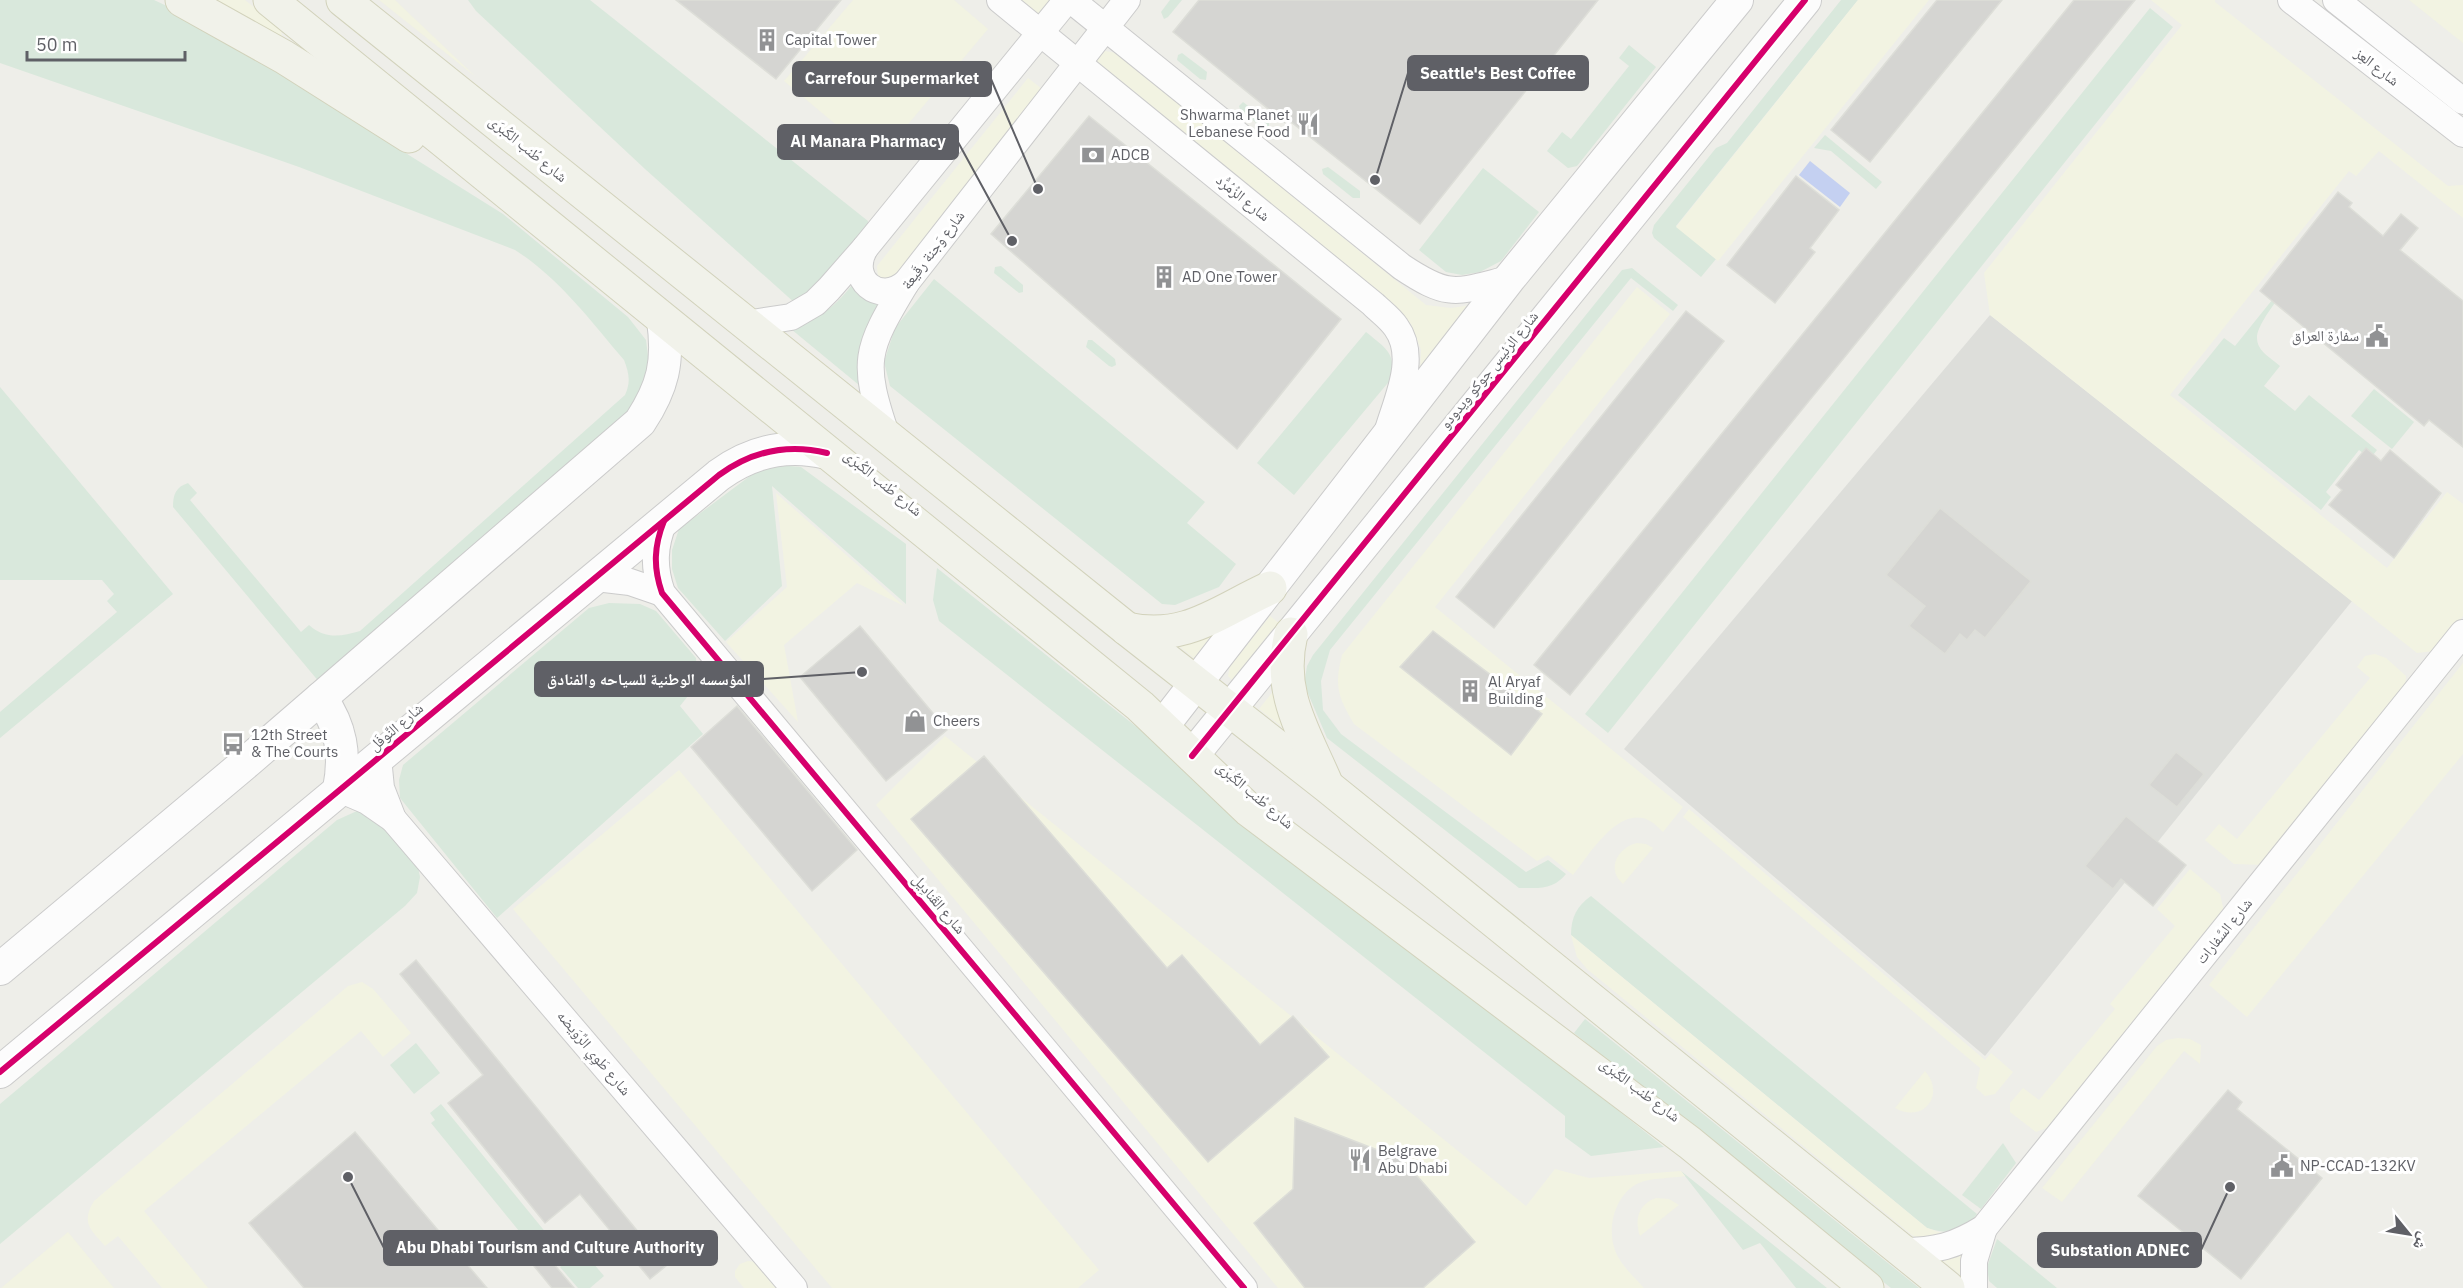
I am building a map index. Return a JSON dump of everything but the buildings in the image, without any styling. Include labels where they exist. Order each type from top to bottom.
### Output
[{"type":"main road","points":[[182,0],[284,57],[530,212]]},
{"type":"main road","name":"شارع طُنب الكُبرَى","points":[[270,0],[1162,726],[1249,810],[1690,1143],[1867,1288]]},
{"type":"main road","name":"شارع طُنب الكُبرَى","points":[[343,0],[1127,629],[1327,786],[1948,1288]]},
{"type":"main road","points":[[1127,629],[1155,634],[1184,630],[1218,616],[1270,588]]},
{"type":"main road","points":[[1291,634],[1287,651],[1287,687],[1327,786]]},
{"type":"street","name":"شارع الزُمُرُّد","points":[[1000,0],[1373,304],[1396,327],[1404,342],[1407,356],[1405,373],[1387,436]]},
{"type":"street","points":[[746,324],[776,321],[804,311],[829,289],[865,248],[1040,32],[1069,0],[1426,284],[1452,291],[1509,279]]},
{"type":"street","name":"شارع وَجنة رقَيعة","points":[[887,437],[874,400],[870,362],[873,343],[879,328],[906,283],[1127,0]]},
{"type":"street","points":[[1162,726],[1509,279],[1737,0]]},
{"type":"street","name":"شارع الرئيس جوكو ويدودو","points":[[1192,756],[1805,0]]},
{"type":"street","name":"شارع العِز","points":[[2291,0],[2463,134]]},
{"type":"street","name":"شارع العِز","points":[[2336,0],[2463,101]]},
{"type":"street","points":[[865,248],[861,256],[860,272],[869,286],[884,292],[900,288],[906,283]]},
{"type":"street","points":[[0,969],[321,698],[640,422],[652,404],[663,374],[666,342],[663,320]]},
{"type":"street","name":"شارع النَّوفَل","points":[[0,1072],[719,475],[747,458],[778,448],[811,449],[827,453]]},
{"type":"street","name":"شارع القَنادِيل","points":[[664,521],[655,549],[657,579],[662,593],[1244,1288]]},
{"type":"street","points":[[596,578],[630,582],[662,593]]},
{"type":"street","name":"شارع السَّفارات","points":[[1902,1251],[1937,1250],[1954,1245],[1984,1228],[2463,633]]},
{"type":"street","points":[[321,698],[330,711],[342,741],[344,757],[339,789]]},
{"type":"street","name":"شارع طَوِي الرِّوَيضه","points":[[378,758],[381,788],[393,819]]},
{"type":"street","name":"شارع طَوِي الرِّوَيضه","points":[[339,789],[367,801],[393,819],[794,1288]]},
{"type":"street","name":"شارع السَّفارات","points":[[1974,1288],[1974,1261],[1984,1228]]},
{"type":"shaded area","points":[[0,0],[154,0],[261,50],[380,137],[503,214],[628,317],[646,340],[649,364],[635,410],[320,683],[173,507],[178,489],[188,483],[197,493],[190,500],[301,632],[309,625],[321,633],[333,636],[360,631],[625,395],[629,378],[624,360],[560,287],[546,273],[515,250],[299,167],[0,63]]},
{"type":"shaded area","points":[[468,0],[590,0],[868,221],[869,232],[796,304],[645,169],[476,11]]},
{"type":"shaded area","points":[[1170,0],[1182,0],[1164,19],[1161,12]]},
{"type":"shaded area","points":[[1841,0],[1858,0],[1676,226],[1716,259],[1701,277],[1654,238],[1652,233],[1654,225],[1716,148],[1727,143]]},
{"type":"shaded area","points":[[2150,8],[2173,27],[1608,733],[1585,714]]},
{"type":"shaded area","points":[[1629,45],[1656,67],[1577,166],[1568,168],[1547,151],[1562,132],[1571,139],[1629,66],[1619,58]]},
{"type":"shaded area","points":[[1182,53],[1207,72],[1206,80],[1200,79],[1177,60],[1178,55]]},
{"type":"shaded area","points":[[1243,102],[1269,122],[1269,129],[1262,128],[1240,109],[1239,106]]},
{"type":"shaded area","points":[[1825,135],[1882,182],[1876,189],[1831,151],[1814,148]]},
{"type":"shaded area","points":[[1328,167],[1360,191],[1360,198],[1353,198],[1323,174],[1322,169]]},
{"type":"shaded area","points":[[1483,168],[1539,212],[1501,261],[1480,272],[1462,275],[1446,272],[1419,250]]},
{"type":"shaded area","points":[[2318,243],[2322,246],[2273,305],[2259,329],[2257,338],[2259,347],[2280,366],[2264,386],[2295,411],[2309,395],[2377,450],[2370,459],[2359,450],[2326,492],[2331,497],[2321,510],[2178,395],[2224,338],[2235,346]]},
{"type":"shaded area","points":[[1001,266],[1023,285],[1023,292],[1019,293],[994,273],[995,267]]},
{"type":"shaded area","points":[[1632,268],[1678,305],[1673,311],[1631,278],[1330,650],[1321,681],[1323,710],[1341,734],[1526,872],[1548,860],[1566,874],[1551,885],[1539,888],[1519,888],[1327,738],[1304,684],[1307,666],[1313,655],[1622,270]]},
{"type":"shaded area","points":[[860,275],[883,301],[865,390],[791,329],[830,308]]},
{"type":"shaded area","points":[[934,279],[1205,502],[1187,523],[1236,564],[1219,587],[1175,605],[1162,604],[890,386],[884,362],[895,328]]},
{"type":"shaded area","points":[[1990,315],[2352,601],[1985,1056],[1624,749]]},
{"type":"shaded area","points":[[1366,332],[1383,346],[1390,356],[1393,369],[1392,378],[1294,495],[1257,463]]},
{"type":"shaded area","points":[[1088,340],[1092,340],[1115,359],[1116,365],[1109,366],[1086,347]]},
{"type":"shaded area","points":[[0,387],[173,594],[0,738],[0,712],[117,612],[107,601],[114,594],[102,580],[0,580]]},
{"type":"shaded area","points":[[2374,389],[2414,422],[2392,449],[2351,416]]},
{"type":"shaded area","points":[[766,464],[801,467],[906,544],[906,604],[772,486],[782,586],[725,641],[678,588],[672,569],[672,550],[679,529]]},
{"type":"shaded area","points":[[937,568],[1664,1147],[1591,1156],[1565,1137],[1565,1116],[939,621],[933,600]]},
{"type":"shaded area","points":[[609,603],[640,604],[656,611],[696,658],[697,674],[692,691],[680,706],[703,734],[497,918],[400,798],[399,780],[403,765],[589,608]]},
{"type":"shaded area","points":[[357,811],[379,818],[417,862],[420,877],[417,893],[405,906],[0,1244],[0,1104],[337,820]]},
{"type":"shaded area","points":[[1591,896],[1977,1214],[1972,1220],[1955,1231],[1927,1228],[1571,935],[1576,912]]},
{"type":"shaded area","points":[[1585,1019],[1919,1288],[1891,1288],[1574,1033]]},
{"type":"shaded area","points":[[416,1043],[440,1073],[414,1094],[390,1065]]},
{"type":"shaded area","points":[[441,1104],[547,1234],[532,1247],[431,1123],[435,1120],[430,1113]]},
{"type":"shaded area","points":[[2003,1143],[2016,1163],[1981,1209],[1962,1195]]},
{"type":"shaded area","points":[[1681,1171],[1827,1288],[1796,1288],[1760,1243],[1743,1250]]},
{"type":"shaded area","points":[[1997,1239],[2057,1288],[1997,1288],[1989,1281],[1987,1267]]},
{"type":"shaded area","points":[[581,1249],[604,1276],[590,1288],[578,1288],[560,1267]]},
{"type":"sand","points":[[182,0],[245,0],[281,29],[284,57]]},
{"type":"sand","points":[[379,0],[395,0],[476,77]]},
{"type":"sand","points":[[853,0],[954,0],[988,29],[878,160],[784,81]]},
{"type":"sand","points":[[1014,0],[1052,0],[1047,22]]},
{"type":"sand","points":[[1858,0],[1929,0],[1718,261],[1676,227]]},
{"type":"sand","points":[[2151,0],[2215,0],[2448,186],[2463,185],[2463,218],[2379,151],[2356,176],[2349,171],[2170,395],[2387,568],[2447,492],[2463,504],[2463,616],[2434,651],[2417,653],[1990,315],[1984,273],[2182,25]]},
{"type":"sand","points":[[2409,0],[2463,0],[2463,43]]},
{"type":"sand","points":[[1105,51],[1116,53],[1426,305],[1451,308],[1478,304],[1420,375],[1421,350],[1411,324],[1100,71],[1096,61]]},
{"type":"sand","points":[[1028,78],[1046,92],[897,279],[887,282],[878,277],[877,266]]},
{"type":"sand","points":[[1637,287],[1670,314],[1435,607],[1683,807],[1663,832],[1650,821],[1637,818],[1626,820],[1615,826],[1596,845],[1573,875],[1548,855],[1537,861],[1354,724],[1341,698],[1338,675],[1342,655]]},
{"type":"sand","points":[[776,493],[904,606],[857,583],[784,645],[798,722],[726,642],[787,587]]},
{"type":"sand","points":[[1270,616],[1284,627],[1237,681],[1232,680],[1228,676],[1230,666]]},
{"type":"sand","points":[[1244,617],[1205,667],[1170,639]]},
{"type":"sand","points":[[2375,654],[2386,658],[2406,676],[2405,692],[2265,865],[2234,864],[2205,840],[2219,824],[2237,839],[2370,678],[2357,667],[2365,656]]},
{"type":"sand","points":[[2463,663],[2463,754],[2247,1017],[2209,985]]},
{"type":"sand","points":[[1283,679],[1305,745],[1259,709]]},
{"type":"sand","points":[[945,736],[1526,1206],[1555,1169],[1589,1178],[1681,1171],[1685,1176],[1644,1181],[1630,1189],[1622,1197],[1613,1217],[1612,1240],[1615,1251],[1625,1267],[1644,1288],[1278,1288],[876,805]]},
{"type":"sand","points":[[679,770],[1099,1270],[1078,1288],[832,1288],[513,909]]},
{"type":"sand","points":[[1689,809],[1985,1060],[1991,1053],[2013,1072],[1995,1094],[1985,1096],[1976,1088],[1980,1068],[1683,817]]},
{"type":"sand","points":[[1637,843],[1653,848],[1623,884],[1615,872],[1616,860],[1624,849]]},
{"type":"sand","points":[[2190,869],[2220,894],[2225,916],[2059,1123],[2036,1132],[2010,1112],[2010,1103],[2023,1088],[2039,1100],[2115,1009],[2110,1004],[2175,926],[2157,909]]},
{"type":"sand","points":[[1571,935],[1927,1228],[1945,1234],[1923,1241],[1912,1235],[1587,969],[1577,957]]},
{"type":"sand","points":[[362,982],[373,989],[411,1033],[383,1057],[361,1031],[144,1211],[208,1288],[162,1288],[118,1236],[105,1246],[89,1225],[88,1215],[94,1201],[348,986]]},
{"type":"sand","points":[[2190,1039],[2201,1045],[2200,1064],[2184,1051],[2062,1202],[2042,1188],[2157,1046],[2166,1040]]},
{"type":"sand","points":[[1925,1071],[1931,1080],[1933,1089],[1928,1104],[1922,1110],[1914,1112],[1905,1112],[1895,1108]]},
{"type":"sand","points":[[1656,1198],[1669,1199],[1679,1205],[1640,1236],[1639,1212],[1645,1204]]},
{"type":"sand","points":[[68,1232],[114,1288],[1,1288]]},
{"type":"sand","points":[[1979,1244],[1972,1284],[1937,1256]]},
{"type":"sand","points":[[748,1261],[757,1262],[778,1288],[744,1288],[735,1277],[735,1271],[740,1264]]},
{"type":"water","points":[[1810,161],[1850,193],[1840,207],[1799,175]]},
{"type":"cycle path","points":[[1192,756],[1805,0]]},
{"type":"cycle path","points":[[0,1072],[719,475],[744,460],[770,451],[798,449],[827,453]]},
{"type":"cycle path","points":[[664,521],[658,539],[656,557],[657,574],[662,593],[1244,1288]]},
{"type":"place","name":"Capital Tower","points":[[767,40]]},
{"type":"place","name":"Shwarma Planet Lebanese Food","points":[[1308,124]]},
{"type":"place","name":"ADCB","points":[[1093,155]]},
{"type":"place","name":"Seattle's Best Coffee","points":[[1375,180]]},
{"type":"place","name":"Carrefour Supermarket","points":[[1038,189]]},
{"type":"place","name":"Al Manara Pharmacy","points":[[1012,241]]},
{"type":"place","name":"AD One Tower","points":[[1164,277]]},
{"type":"place","name":"سفارة العراق","points":[[2377,336]]},
{"type":"place","name":"المؤسسه الوطنية للسياحه والفنادق","points":[[862,672]]},
{"type":"place","name":"Al Aryaf Building","points":[[1470,691]]},
{"type":"place","name":"Cheers","points":[[915,721]]},
{"type":"place","name":"12th Street & The Courts","points":[[233,744]]},
{"type":"place","name":"Belgrave Abu Dhabi","points":[[1360,1160]]},
{"type":"place","name":"NP-CCAD-132KV","points":[[2282,1166]]},
{"type":"place","name":"Abu Dhabi Tourism and Culture Authority","points":[[348,1177]]},
{"type":"place","name":"Substation ADNEC","points":[[2230,1187]]}]
